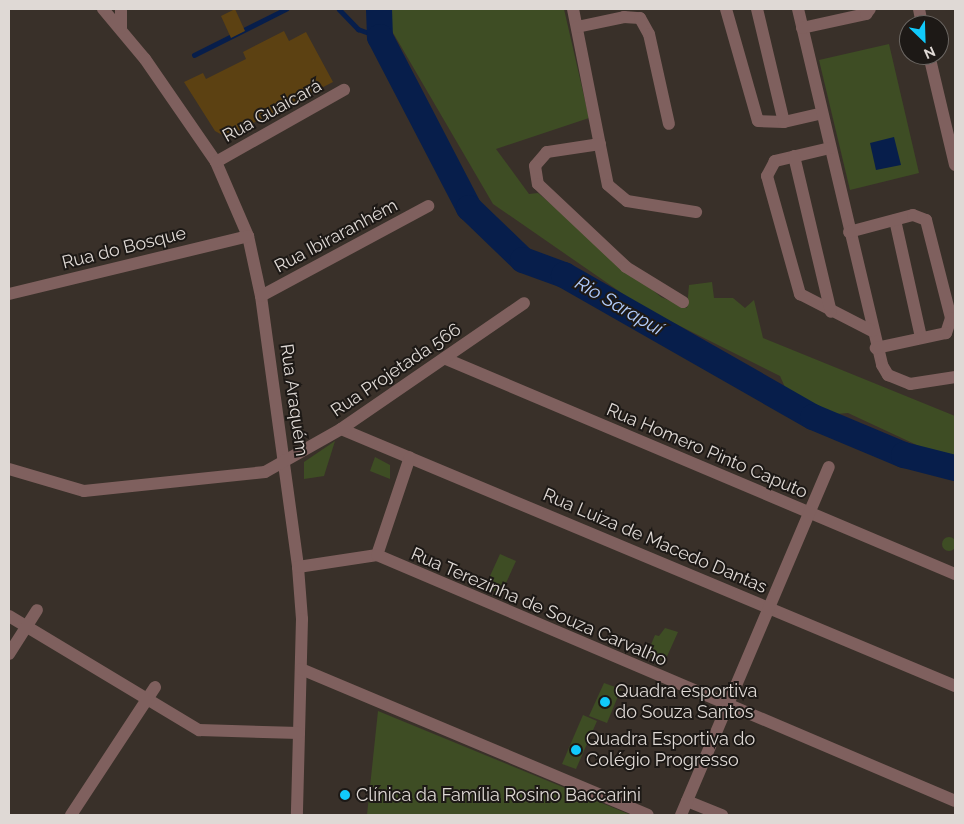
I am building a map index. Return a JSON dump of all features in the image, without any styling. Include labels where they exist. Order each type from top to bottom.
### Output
[{"type":"street","name":"Rua Araquém","points":[[103,9],[121,28],[216,162],[248,236],[260,296],[286,463],[298,567],[301,670],[297,815]]},
{"type":"street","points":[[121,9],[121,28]]},
{"type":"street","points":[[573,9],[608,185],[616,194],[644,206],[696,212]]},
{"type":"street","points":[[726,9],[755,116],[765,124],[784,122],[822,113]]},
{"type":"street","points":[[757,9],[784,122]]},
{"type":"street","points":[[798,9],[876,348],[884,370],[899,382],[926,384],[955,377]]},
{"type":"street","points":[[802,28],[840,14],[870,9]]},
{"type":"street","points":[[577,27],[624,17],[640,18],[649,34],[669,124]]},
{"type":"street","points":[[931,65],[955,165]]},
{"type":"street","name":"Rua Guaicará","points":[[216,162],[344,90]]},
{"type":"street","points":[[600,144],[547,152],[534,166],[538,184],[626,267],[683,302]]},
{"type":"street","points":[[830,148],[775,161],[767,176],[800,294],[872,331]]},
{"type":"street","points":[[794,156],[832,312]]},
{"type":"street","name":"Rua Ibiraranhém","points":[[260,296],[428,206]]},
{"type":"street","points":[[849,232],[913,215],[926,220],[951,318],[946,333],[876,348]]},
{"type":"street","points":[[895,220],[921,337]]},
{"type":"street","name":"Rua do Bosque","points":[[9,294],[248,236]]},
{"type":"street","name":"Rua Projetada 566","points":[[9,470],[84,491],[236,478],[286,463],[446,359],[524,303]]},
{"type":"street","name":"Rua Homero Pinto Caputo","points":[[446,359],[955,574]]},
{"type":"street","name":"Rua Luiza de Macedo Dantas","points":[[341,429],[955,686]]},
{"type":"street","points":[[298,567],[377,555],[410,457]]},
{"type":"street","points":[[681,815],[811,514],[829,466]]},
{"type":"street","name":"Rua Terezinha de Souza Carvalho","points":[[377,555],[727,707],[955,801]]},
{"type":"street","points":[[9,654],[36,610]]},
{"type":"street","points":[[9,616],[28,625],[199,730],[299,733]]},
{"type":"street","points":[[301,670],[648,815]]},
{"type":"street","points":[[71,815],[155,687]]},
{"type":"street","points":[[687,801],[722,815]]},
{"type":"green space","points":[[385,9],[564,9],[589,118],[496,149],[529,194],[538,193],[661,297],[687,308],[689,285],[712,282],[714,298],[733,298],[745,308],[754,300],[763,338],[955,416],[955,458],[934,453],[848,413],[823,415],[788,394],[780,376],[642,307],[493,204],[385,19]]},
{"type":"green space","points":[[889,44],[919,173],[850,190],[819,60]]},
{"type":"green space","points":[[335,441],[324,476],[304,479],[304,462]]},
{"type":"green space","points":[[375,457],[390,465],[390,479],[370,471]]},
{"type":"green space","points":[[946,537],[952,537],[956,544],[952,551],[946,551],[942,547],[942,541]]},
{"type":"green space","points":[[500,554],[516,561],[501,594],[485,587]]},
{"type":"green space","points":[[665,628],[678,632],[665,661],[647,654],[655,635],[659,636]]},
{"type":"green space","name":"Quadra esportiva do Souza Santos","points":[[604,683],[621,689],[607,723],[589,716]]},
{"type":"green space","points":[[378,711],[631,815],[367,815]]},
{"type":"green space","name":"Quadra Esportiva do Colégio Progresso","points":[[583,715],[597,721],[576,769],[562,764]]},
{"type":"water","points":[[894,137],[901,165],[876,170],[870,143]]},
{"type":"building","points":[[235,9],[245,31],[231,38],[221,16]]},
{"type":"building","points":[[284,31],[289,41],[306,32],[333,82],[226,137],[215,131],[184,82],[203,73],[206,79],[246,59],[243,52]]},
{"type":"waterway","name":"Rio Sarapuí","points":[[194,55],[286,9]]},
{"type":"waterway","name":"Rio Sarapuí","points":[[339,9],[358,29],[380,37]]},
{"type":"waterway","name":"Rio Sarapuí","points":[[379,9],[380,37],[469,208],[523,260],[564,275],[813,417],[904,455],[955,468]]},
{"type":"place","name":"Quadra esportiva do Souza Santos","points":[[605,702]]},
{"type":"place","name":"Quadra Esportiva do Colégio Progresso","points":[[576,750]]},
{"type":"place","name":"Clínica da Família Rosino Baccarini","points":[[345,795]]}]
